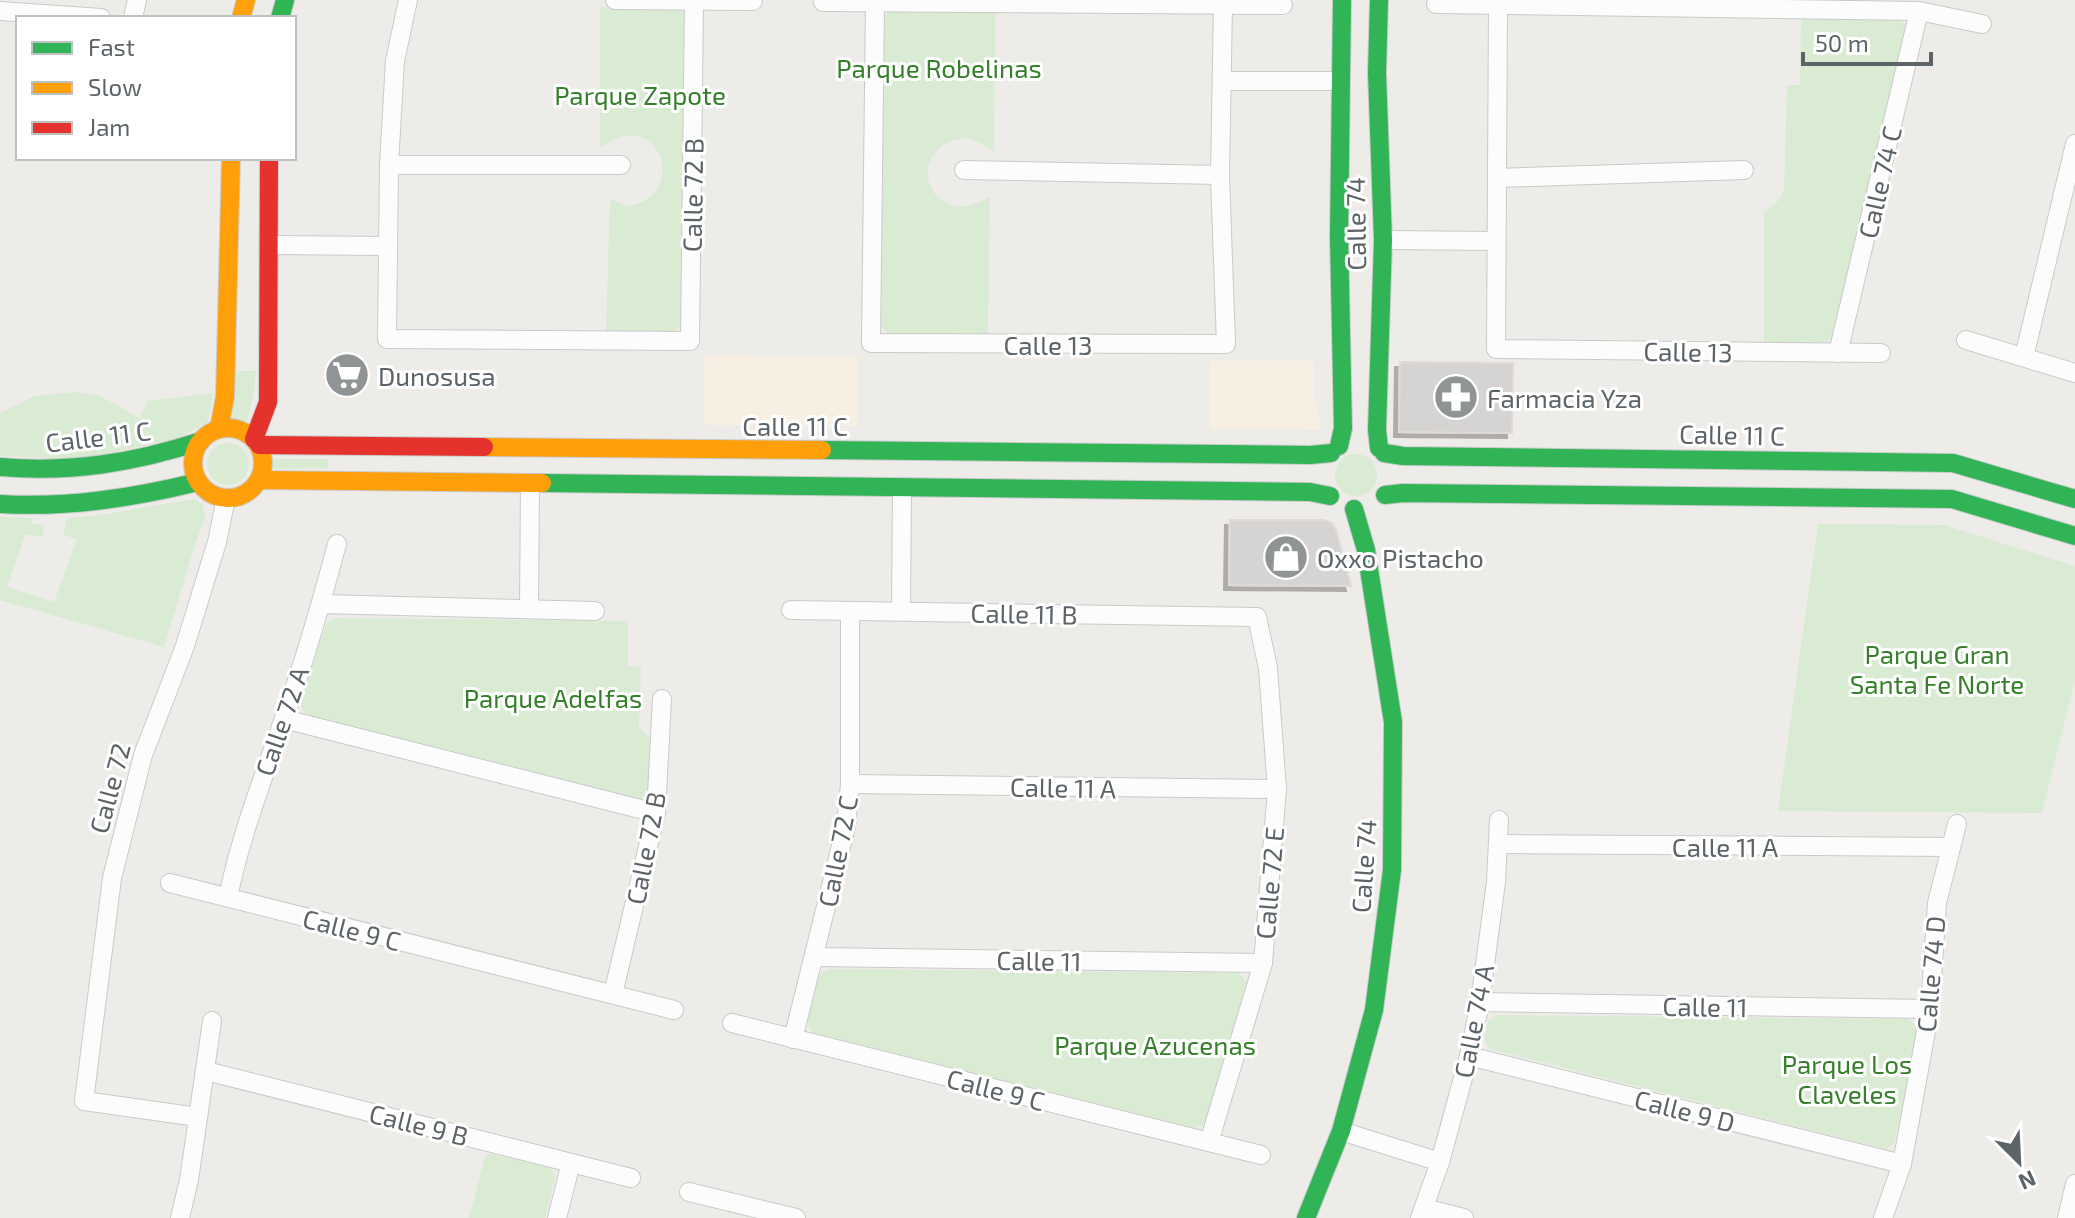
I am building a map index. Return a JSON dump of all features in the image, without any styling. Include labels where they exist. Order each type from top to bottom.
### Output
[{"type":"main road","name":"Calle 74","points":[[1342,0],[1339,236],[1361,303],[1378,395],[1386,469]]},
{"type":"main road","name":"Calle 74","points":[[1329,469],[1343,428],[1343,395],[1361,303],[1383,240],[1377,73],[1379,0]]},
{"type":"main road","points":[[219,429],[225,397],[231,160]]},
{"type":"main road","points":[[257,442],[234,428],[219,429],[201,441],[193,457],[198,482],[210,494],[226,498],[242,496],[259,480],[264,463],[257,442],[268,402],[269,160]]},
{"type":"main road","points":[[227,301],[248,318],[268,317]]},
{"type":"main road","points":[[1343,395],[1378,395]]},
{"type":"main road","points":[[259,480],[1310,492],[1359,440],[1403,493],[1952,499],[2072,535]]},
{"type":"main road","name":"Calle 11 C","points":[[0,467],[54,471],[100,468],[137,461],[201,441]]},
{"type":"main road","name":"Calle 11 C","points":[[257,442],[352,446],[1244,455],[1329,469]]},
{"type":"main road","points":[[352,446],[352,481]]},
{"type":"main road","points":[[744,450],[744,486]]},
{"type":"main road","points":[[778,450],[778,486]]},
{"type":"main road","points":[[817,451],[817,486]]},
{"type":"main road","points":[[1239,491],[1252,473],[1244,455]]},
{"type":"main road","name":"Calle 11 C","points":[[1386,469],[1403,456],[1953,463],[2075,499]]},
{"type":"main road","points":[[1612,495],[1604,477],[1613,459]]},
{"type":"main road","points":[[1807,461],[1816,479],[1813,498]]},
{"type":"main road","points":[[1329,469],[1345,507],[1354,509],[1371,506],[1386,469]]},
{"type":"main road","points":[[54,471],[54,506]]},
{"type":"main road","points":[[0,504],[54,506],[106,501],[198,482]]},
{"type":"main road","name":"Calle 74","points":[[1306,1218],[1341,1131],[1374,1010],[1392,870],[1393,722],[1366,550],[1354,509]]},
{"type":"street","points":[[269,245],[388,246],[395,61],[408,0]]},
{"type":"street","points":[[615,0],[753,1]]},
{"type":"street","name":"Calle 72 B","points":[[388,246],[387,339],[690,341],[694,1]]},
{"type":"street","points":[[823,2],[1283,5]]},
{"type":"street","name":"Calle 13","points":[[875,3],[871,343],[1226,344],[1220,175]]},
{"type":"street","points":[[1436,4],[1919,11],[1982,24]]},
{"type":"street","points":[[964,170],[1220,175],[1223,5]]},
{"type":"street","points":[[1383,240],[1496,241],[1498,5]]},
{"type":"street","points":[[0,11],[72,16]]},
{"type":"street","name":"Calle 74 C","points":[[1838,353],[1919,11]]},
{"type":"street","points":[[1223,81],[1340,81]]},
{"type":"street","points":[[2024,357],[2075,144]]},
{"type":"street","points":[[389,165],[621,165]]},
{"type":"street","points":[[1497,178],[1744,170]]},
{"type":"street","name":"Calle 13","points":[[1496,241],[1496,349],[1881,353]]},
{"type":"street","points":[[1966,340],[2075,373]]},
{"type":"street","points":[[529,609],[530,483]]},
{"type":"street","points":[[901,611],[902,487]]},
{"type":"street","name":"Calle 72","points":[[198,1117],[84,1101],[112,878],[143,755],[185,646],[217,542],[226,498]]},
{"type":"street","points":[[2072,535],[2075,516]]},
{"type":"street","name":"Calle 72 A","points":[[228,897],[239,844],[284,719],[337,544]]},
{"type":"street","points":[[321,604],[595,611]]},
{"type":"street","name":"Calle 11 B","points":[[791,610],[1257,617]]},
{"type":"street","name":"Calle 72 C","points":[[793,1039],[846,826],[850,784],[850,611]]},
{"type":"street","name":"Calle 72 E","points":[[1209,1142],[1263,963],[1277,789],[1268,668],[1257,617]]},
{"type":"street","name":"Calle 72 B","points":[[613,994],[656,813],[662,699]]},
{"type":"street","points":[[284,719],[656,813]]},
{"type":"street","name":"Calle 11 A","points":[[850,784],[1277,789]]},
{"type":"street","name":"Calle 74 A","points":[[1422,1213],[1440,1162],[1469,1056],[1480,1002],[1500,844],[1499,820]]},
{"type":"street","name":"Calle 74 D","points":[[1883,1218],[1902,1164],[1930,1009],[1937,903],[1957,824]]},
{"type":"street","name":"Calle 11 A","points":[[1500,844],[1950,847]]},
{"type":"street","name":"Calle 9 C","points":[[170,883],[674,1010]]},
{"type":"street","name":"Calle 11","points":[[815,957],[1263,963]]},
{"type":"street","name":"Calle 11","points":[[1480,1002],[1930,1009]]},
{"type":"street","points":[[180,1218],[212,1021]]},
{"type":"street","name":"Calle 9 C","points":[[732,1023],[1261,1155]]},
{"type":"street","name":"Calle 9 D","points":[[1469,1056],[1902,1164]]},
{"type":"street","name":"Calle 9 B","points":[[206,1071],[631,1178]]},
{"type":"street","points":[[1341,1131],[1440,1162]]},
{"type":"street","points":[[557,1218],[571,1163]]},
{"type":"street","points":[[2067,1218],[2075,1184]]},
{"type":"street","points":[[689,1192],[750,1213],[796,1218]]},
{"type":"street","points":[[1422,1213],[1464,1218]]},
{"type":"shaded area","points":[[705,355],[858,357],[857,426],[704,425]]},
{"type":"shaded area","points":[[1210,361],[1314,361],[1314,400],[1322,430],[1210,429]]},
{"type":"green space","name":"Parque Zapote","points":[[600,7],[676,7],[684,13],[681,325],[674,332],[606,331],[610,199],[627,206],[647,199],[658,187],[663,172],[660,156],[652,144],[638,136],[621,137],[600,148]]},
{"type":"green space","name":"Parque Robelinas","points":[[891,10],[995,10],[994,152],[973,140],[962,138],[949,142],[936,152],[929,164],[928,178],[942,200],[955,206],[971,205],[990,196],[988,335],[889,334],[881,326],[884,18]]},
{"type":"green space","points":[[1801,18],[1899,18],[1907,28],[1833,337],[1824,343],[1764,343],[1764,212],[1779,200],[1784,190],[1787,85],[1800,85]]},
{"type":"green space","points":[[236,371],[256,371],[247,421],[230,418]]},
{"type":"green space","points":[[75,392],[100,396],[139,418],[148,401],[213,393],[208,422],[178,438],[83,459],[0,456],[0,413],[35,396]]},
{"type":"green space","points":[[228,443],[243,449],[249,464],[243,479],[228,485],[213,479],[207,464],[213,449]]},
{"type":"green space","points":[[1356,454],[1371,460],[1377,475],[1371,490],[1356,496],[1341,490],[1335,475],[1341,460]]},
{"type":"green space","points":[[273,459],[328,459],[328,468],[273,469]]},
{"type":"green space","points":[[193,499],[203,505],[205,519],[164,647],[0,600],[0,517],[33,518],[32,524],[44,525],[42,536],[25,535],[7,587],[54,602],[77,539],[63,535],[67,518]]},
{"type":"green space","name":"Parque Gran Santa Fe Norte","points":[[1818,524],[1944,525],[2075,566],[2075,681],[2042,813],[1778,811]]},
{"type":"green space","name":"Parque Adelfas","points":[[335,618],[628,621],[628,666],[641,667],[639,727],[651,740],[651,791],[640,799],[306,715],[300,705],[326,624]]},
{"type":"green space","name":"Parque Azucenas","points":[[828,969],[1239,973],[1247,983],[1206,1123],[1195,1128],[813,1033],[807,1023],[819,976]]},
{"type":"green space","name":"Parque Los Claveles","points":[[1496,1015],[1909,1019],[1917,1028],[1909,1084],[1894,1143],[1886,1149],[1490,1049],[1484,1040],[1488,1021]]},
{"type":"green space","points":[[486,1153],[550,1167],[555,1177],[545,1218],[469,1218]]},
{"type":"building","name":"Farmacia Yza","points":[[1400,362],[1513,363],[1512,433],[1399,432]]},
{"type":"building","name":"Oxxo Pistacho","points":[[1230,520],[1324,520],[1332,523],[1351,586],[1229,585]]},
{"type":"traffic: fast","points":[[281,16],[285,0]]},
{"type":"traffic: fast","points":[[1339,446],[1343,428],[1339,236],[1342,0]]},
{"type":"traffic: fast","points":[[1379,0],[1377,73],[1383,240],[1379,448]]},
{"type":"traffic: fast","points":[[0,467],[52,469],[102,464],[201,441]]},
{"type":"traffic: fast","points":[[822,450],[1331,453]]},
{"type":"traffic: fast","points":[[1384,453],[1403,456],[1953,463],[2075,499]]},
{"type":"traffic: fast","points":[[0,504],[100,500],[198,482]]},
{"type":"traffic: fast","points":[[542,483],[1310,492],[1330,496]]},
{"type":"traffic: fast","points":[[1385,495],[1952,499],[2075,536]]},
{"type":"traffic: fast","points":[[1306,1218],[1341,1131],[1374,1010],[1392,870],[1393,722],[1366,550],[1354,509]]},
{"type":"traffic: slow","points":[[242,16],[246,0]]},
{"type":"traffic: slow","points":[[219,429],[225,397],[231,160]]},
{"type":"traffic: slow","points":[[235,428],[257,443],[263,463],[261,477],[253,488],[242,496],[221,498],[203,488],[195,477],[193,456],[203,438],[214,430],[235,428]]},
{"type":"traffic: slow","points":[[484,447],[822,450]]},
{"type":"traffic: slow","points":[[259,480],[542,483]]},
{"type":"traffic: jam","points":[[254,439],[268,402],[269,160]]},
{"type":"traffic: jam","points":[[259,445],[484,447]]},
{"type":"place","name":"Dunosusa","points":[[347,375]]},
{"type":"place","name":"Farmacia Yza","points":[[1456,397]]},
{"type":"place","name":"Oxxo Pistacho","points":[[1286,557]]}]
